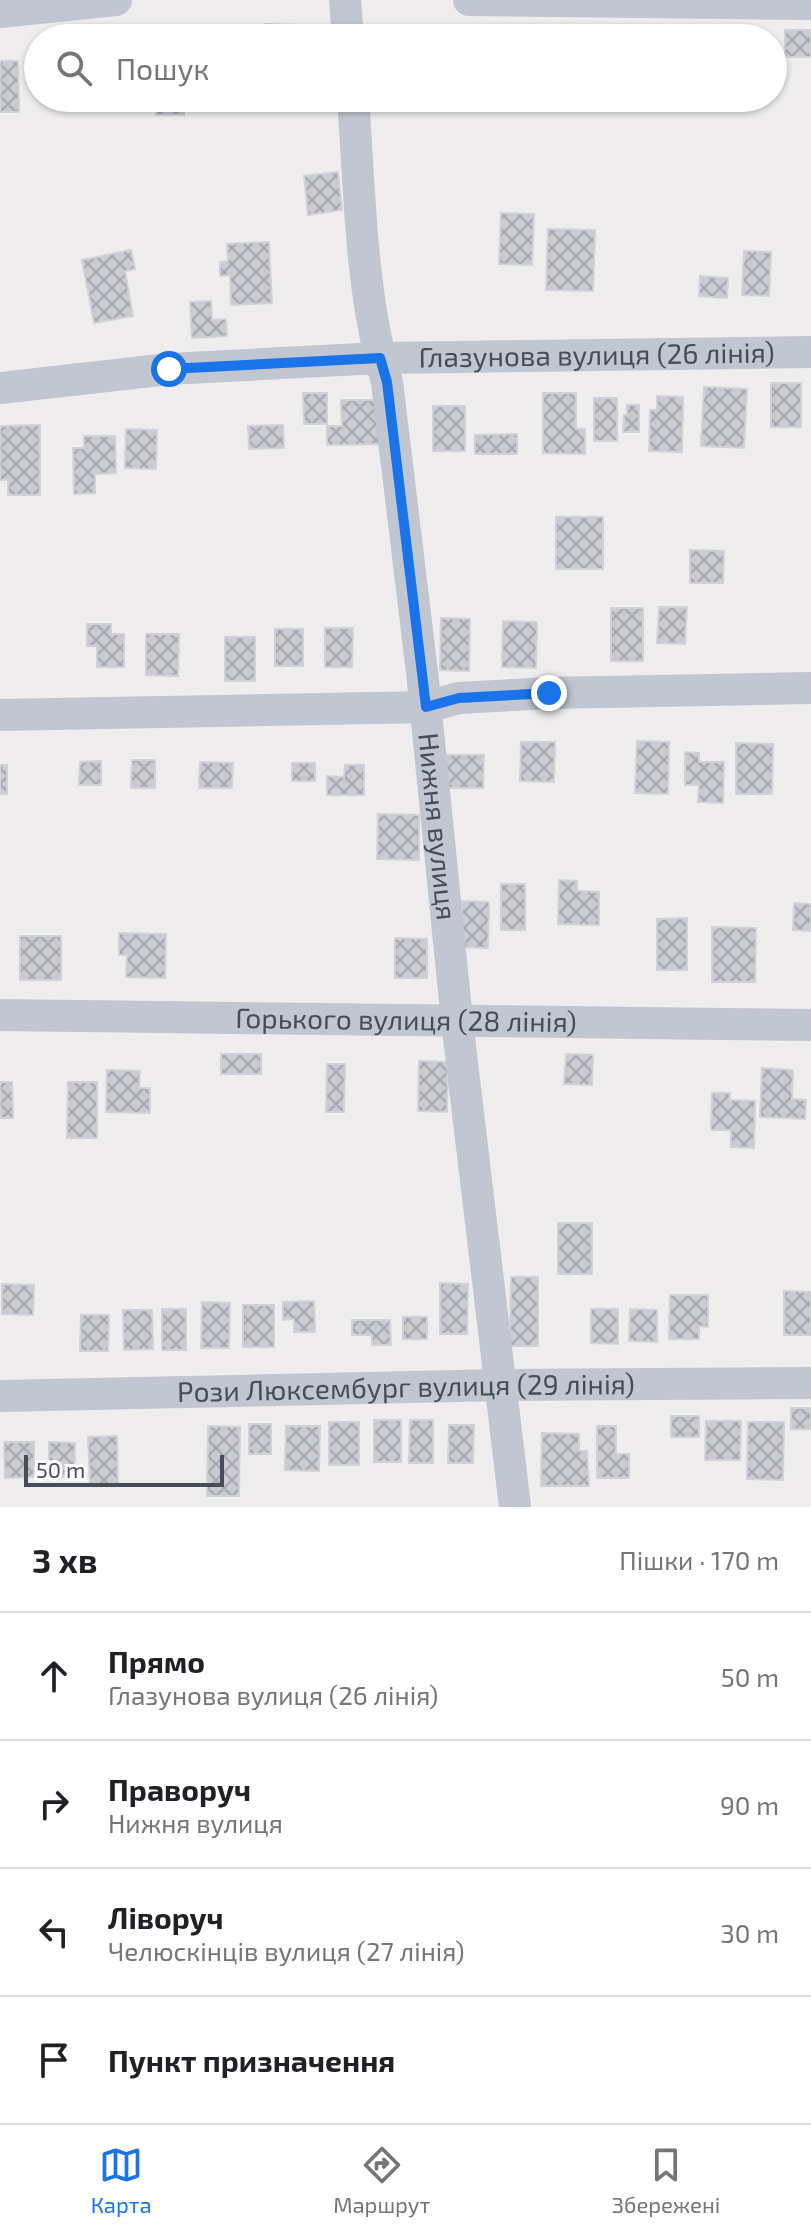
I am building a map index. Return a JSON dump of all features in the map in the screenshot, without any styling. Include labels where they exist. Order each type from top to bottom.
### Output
[{"type":"street","points":[[0,12],[116,0]]},
{"type":"street","points":[[345,0],[347,24]]},
{"type":"street","points":[[469,0],[811,4]]},
{"type":"street","name":"Нижня вулиця","points":[[354,112],[368,294],[389,398],[426,707],[457,1021],[515,1507]]},
{"type":"street","name":"Глазунова вулиця (26 лiнiя)","points":[[0,388],[169,369],[380,358],[811,352]]},
{"type":"street","points":[[0,715],[426,707],[459,698],[549,693],[811,688]]},
{"type":"street","name":"Горького вулиця (28 лiнiя)","points":[[0,1015],[811,1025]]},
{"type":"street","name":"Рози Люксембург вулиця (29 лiнiя)","points":[[0,1396],[502,1385],[811,1383]]},
{"type":"building","points":[[787,30],[811,30],[811,57],[787,57]]},
{"type":"building","points":[[0,61],[18,61],[19,112],[0,112]]},
{"type":"building","points":[[156,112],[184,112],[184,115],[156,115]]},
{"type":"building","points":[[338,172],[342,210],[308,215],[304,176]]},
{"type":"building","points":[[501,213],[534,214],[532,265],[499,264]]},
{"type":"building","points":[[548,229],[595,230],[593,291],[546,290]]},
{"type":"building","points":[[269,242],[272,303],[231,305],[230,275],[220,276],[220,262],[228,261],[227,244]]},
{"type":"building","points":[[131,250],[135,269],[125,271],[133,316],[94,323],[82,260]]},
{"type":"building","points":[[744,251],[771,252],[769,296],[742,295]]},
{"type":"building","points":[[700,276],[728,278],[727,298],[699,296]]},
{"type":"building","points":[[211,301],[212,320],[226,319],[227,336],[192,338],[190,302]]},
{"type":"building","points":[[771,383],[801,383],[801,427],[771,427]]},
{"type":"building","points":[[704,387],[747,389],[744,448],[701,446]]},
{"type":"building","points":[[303,393],[327,393],[327,424],[304,424]]},
{"type":"building","points":[[543,393],[576,393],[576,429],[585,429],[585,454],[543,453]]},
{"type":"building","points":[[657,396],[683,397],[682,452],[649,451],[650,410],[657,410]]},
{"type":"building","points":[[594,398],[617,398],[617,441],[594,441]]},
{"type":"building","points":[[341,400],[382,400],[383,444],[327,445],[327,426],[342,426]]},
{"type":"building","points":[[627,405],[639,405],[639,432],[623,432]]},
{"type":"building","points":[[433,406],[465,406],[465,451],[433,451]]},
{"type":"building","points":[[40,425],[40,495],[8,495],[8,480],[0,480],[0,426]]},
{"type":"building","points":[[283,425],[284,448],[249,449],[248,426]]},
{"type":"building","points":[[126,429],[157,430],[156,469],[125,468]]},
{"type":"building","points":[[517,434],[517,454],[475,454],[475,435]]},
{"type":"building","points":[[84,436],[115,436],[116,473],[95,474],[95,493],[74,494],[73,448],[84,448]]},
{"type":"building","points":[[556,517],[603,517],[603,569],[556,569]]},
{"type":"building","points":[[690,550],[724,551],[723,583],[690,583]]},
{"type":"building","points":[[659,607],[687,607],[685,644],[657,643]]},
{"type":"building","points":[[611,608],[643,608],[643,661],[611,661]]},
{"type":"building","points":[[441,618],[470,619],[469,671],[440,670]]},
{"type":"building","points":[[503,621],[537,622],[536,668],[502,667]]},
{"type":"building","points":[[87,624],[111,624],[111,634],[124,634],[124,667],[97,667],[97,646],[87,646]]},
{"type":"building","points":[[325,628],[353,628],[352,667],[325,667]]},
{"type":"building","points":[[275,629],[303,629],[303,666],[275,666]]},
{"type":"building","points":[[146,634],[179,634],[178,676],[146,675]]},
{"type":"building","points":[[225,637],[255,637],[255,681],[225,681]]},
{"type":"building","points":[[637,741],[669,742],[668,794],[635,793]]},
{"type":"building","points":[[521,742],[555,742],[554,782],[520,781]]},
{"type":"building","points":[[736,743],[773,744],[772,794],[736,794]]},
{"type":"building","points":[[685,752],[699,753],[699,762],[724,762],[723,803],[698,802],[699,785],[685,785]]},
{"type":"building","points":[[443,755],[484,755],[483,788],[443,788]]},
{"type":"building","points":[[132,760],[155,760],[155,788],[131,788]]},
{"type":"building","points":[[101,761],[101,785],[79,785],[80,762]]},
{"type":"building","points":[[200,762],[233,763],[232,788],[199,788]]},
{"type":"building","points":[[292,763],[315,763],[315,781],[292,781]]},
{"type":"building","points":[[0,765],[7,765],[7,794],[0,794]]},
{"type":"building","points":[[345,765],[364,765],[364,795],[327,795],[327,776],[344,777]]},
{"type":"building","points":[[378,814],[419,815],[419,860],[377,859]]},
{"type":"building","points":[[559,880],[577,881],[577,891],[599,892],[599,925],[558,924]]},
{"type":"building","points":[[501,884],[525,884],[525,930],[501,930]]},
{"type":"building","points":[[462,901],[489,902],[488,948],[461,947]]},
{"type":"building","points":[[794,903],[811,904],[811,931],[793,930]]},
{"type":"building","points":[[687,918],[687,970],[657,970],[657,919]]},
{"type":"building","points":[[712,927],[756,928],[755,982],[712,982]]},
{"type":"building","points":[[119,933],[166,934],[165,978],[126,977],[127,955],[119,955]]},
{"type":"building","points":[[20,936],[61,936],[61,980],[20,980]]},
{"type":"building","points":[[395,938],[427,939],[427,978],[395,978]]},
{"type":"building","points":[[221,1054],[261,1054],[261,1074],[221,1074]]},
{"type":"building","points":[[566,1054],[593,1055],[592,1085],[564,1084]]},
{"type":"building","points":[[419,1061],[448,1062],[447,1112],[418,1111]]},
{"type":"building","points":[[327,1064],[345,1064],[344,1112],[326,1112]]},
{"type":"building","points":[[762,1068],[793,1070],[792,1099],[806,1100],[805,1119],[760,1117]]},
{"type":"building","points":[[107,1070],[140,1071],[139,1088],[150,1088],[150,1113],[106,1112]]},
{"type":"building","points":[[0,1082],[12,1082],[13,1118],[0,1118]]},
{"type":"building","points":[[68,1082],[97,1082],[97,1138],[67,1138]]},
{"type":"building","points":[[712,1093],[730,1093],[729,1100],[755,1101],[754,1148],[731,1147],[731,1130],[711,1130]]},
{"type":"building","points":[[558,1223],[592,1223],[592,1274],[558,1274]]},
{"type":"building","points":[[511,1277],[538,1277],[538,1346],[510,1346]]},
{"type":"building","points":[[440,1283],[468,1284],[467,1334],[440,1334]]},
{"type":"building","points":[[2,1284],[34,1285],[33,1315],[2,1314]]},
{"type":"building","points":[[784,1291],[811,1292],[811,1335],[784,1335]]},
{"type":"building","points":[[670,1295],[708,1295],[708,1327],[699,1326],[699,1339],[669,1339]]},
{"type":"building","points":[[314,1301],[315,1332],[294,1332],[294,1319],[283,1320],[283,1302]]},
{"type":"building","points":[[202,1302],[230,1303],[229,1348],[201,1348]]},
{"type":"building","points":[[243,1305],[274,1305],[274,1347],[243,1347]]},
{"type":"building","points":[[162,1309],[186,1309],[186,1350],[162,1350]]},
{"type":"building","points":[[591,1309],[618,1309],[618,1344],[591,1343]]},
{"type":"building","points":[[630,1309],[657,1310],[657,1342],[629,1341]]},
{"type":"building","points":[[123,1310],[152,1310],[153,1349],[124,1350]]},
{"type":"building","points":[[81,1315],[109,1315],[108,1351],[80,1351]]},
{"type":"building","points":[[403,1317],[427,1317],[427,1339],[403,1339]]},
{"type":"building","points":[[352,1320],[390,1320],[391,1345],[372,1345],[372,1335],[352,1335]]},
{"type":"building","points":[[791,1408],[811,1408],[811,1429],[791,1429]]},
{"type":"building","points":[[671,1416],[699,1416],[699,1437],[671,1437]]},
{"type":"building","points":[[374,1420],[401,1420],[401,1462],[374,1462]]},
{"type":"building","points":[[410,1420],[433,1420],[433,1463],[409,1463]]},
{"type":"building","points":[[706,1421],[741,1421],[740,1460],[705,1460]]},
{"type":"building","points":[[329,1422],[359,1422],[359,1465],[329,1465]]},
{"type":"building","points":[[748,1422],[784,1422],[783,1480],[747,1479]]},
{"type":"building","points":[[249,1424],[271,1424],[271,1454],[249,1454]]},
{"type":"building","points":[[449,1425],[474,1425],[473,1463],[448,1463]]},
{"type":"building","points":[[208,1426],[240,1427],[239,1496],[207,1496]]},
{"type":"building","points":[[286,1426],[320,1426],[319,1471],[285,1470]]},
{"type":"building","points":[[597,1426],[616,1426],[616,1454],[629,1454],[629,1478],[597,1478]]},
{"type":"building","points":[[542,1433],[579,1434],[579,1451],[587,1451],[589,1486],[541,1486]]},
{"type":"building","points":[[117,1436],[118,1484],[90,1485],[88,1437]]},
{"type":"building","points":[[4,1442],[34,1442],[34,1477],[5,1478]]},
{"type":"building","points":[[49,1442],[75,1443],[74,1477],[49,1477]]},
{"type":"route","points":[[169,369],[380,358],[387,382],[426,707],[459,698],[549,693]]}]
